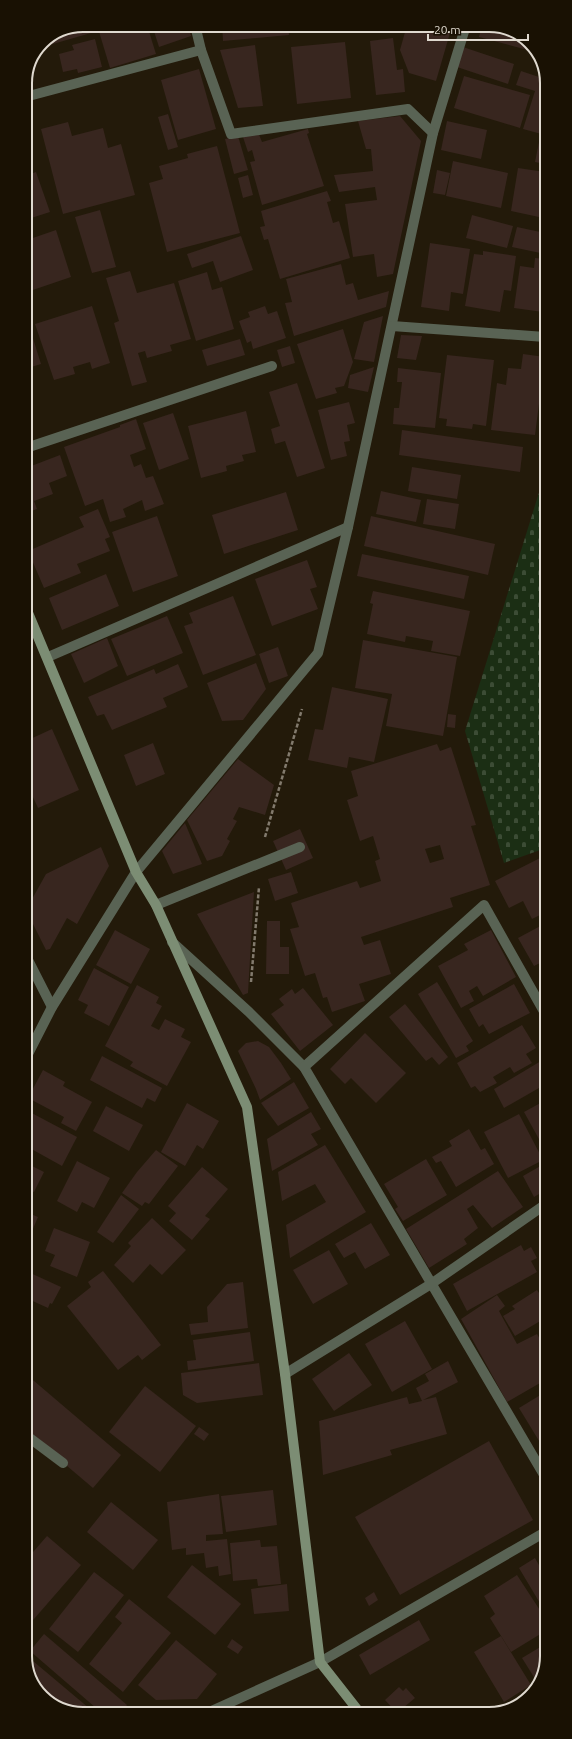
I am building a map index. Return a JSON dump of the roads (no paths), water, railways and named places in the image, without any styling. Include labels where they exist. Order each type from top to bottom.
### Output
[{"type":"street","points":[[197,32],[201,50],[231,134],[408,109],[432,133]]},
{"type":"street","points":[[32,1046],[52,1007],[136,872],[318,653],[348,527],[432,133],[464,32]]},
{"type":"street","points":[[32,95],[201,50]]},
{"type":"street","points":[[392,326],[540,337]]},
{"type":"street","points":[[32,446],[272,366]]},
{"type":"street","points":[[48,657],[348,527]]},
{"type":"street","points":[[32,621],[136,872],[156,905],[247,1107],[285,1374],[320,1662],[355,1707]]},
{"type":"street","points":[[156,905],[300,847]]},
{"type":"street","points":[[304,1067],[484,905],[540,1004]]},
{"type":"street","points":[[172,942],[249,1012],[304,1067],[540,1468]]},
{"type":"street","points":[[32,968],[52,1007]]},
{"type":"street","points":[[285,1374],[431,1284],[540,1208]]},
{"type":"street","points":[[32,1440],[63,1463]]},
{"type":"street","points":[[220,1707],[320,1662],[540,1535]]}]
